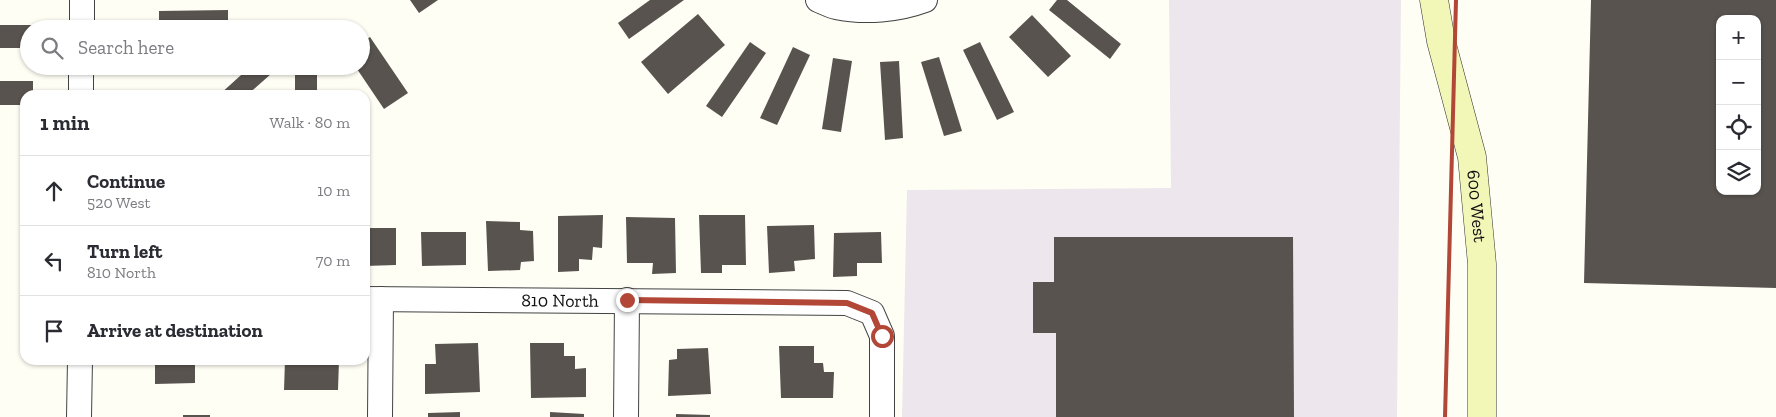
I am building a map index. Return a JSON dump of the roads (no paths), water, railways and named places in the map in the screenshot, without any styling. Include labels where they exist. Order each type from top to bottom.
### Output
[{"type":"main road","name":"600 West","points":[[1434,0],[1441,41],[1472,157],[1482,264],[1482,417]]},
{"type":"street","points":[[82,0],[82,20]]},
{"type":"street","points":[[818,0],[836,7],[872,10],[910,5],[925,0]]},
{"type":"street","points":[[81,75],[81,90]]},
{"type":"street","points":[[373,299],[380,417]]},
{"type":"street","name":"810 North","points":[[373,299],[847,303],[872,313],[882,336],[882,417]]},
{"type":"street","points":[[626,417],[627,300]]},
{"type":"street","points":[[79,417],[80,365]]},
{"type":"railway","points":[[1445,417],[1456,0]]}]
